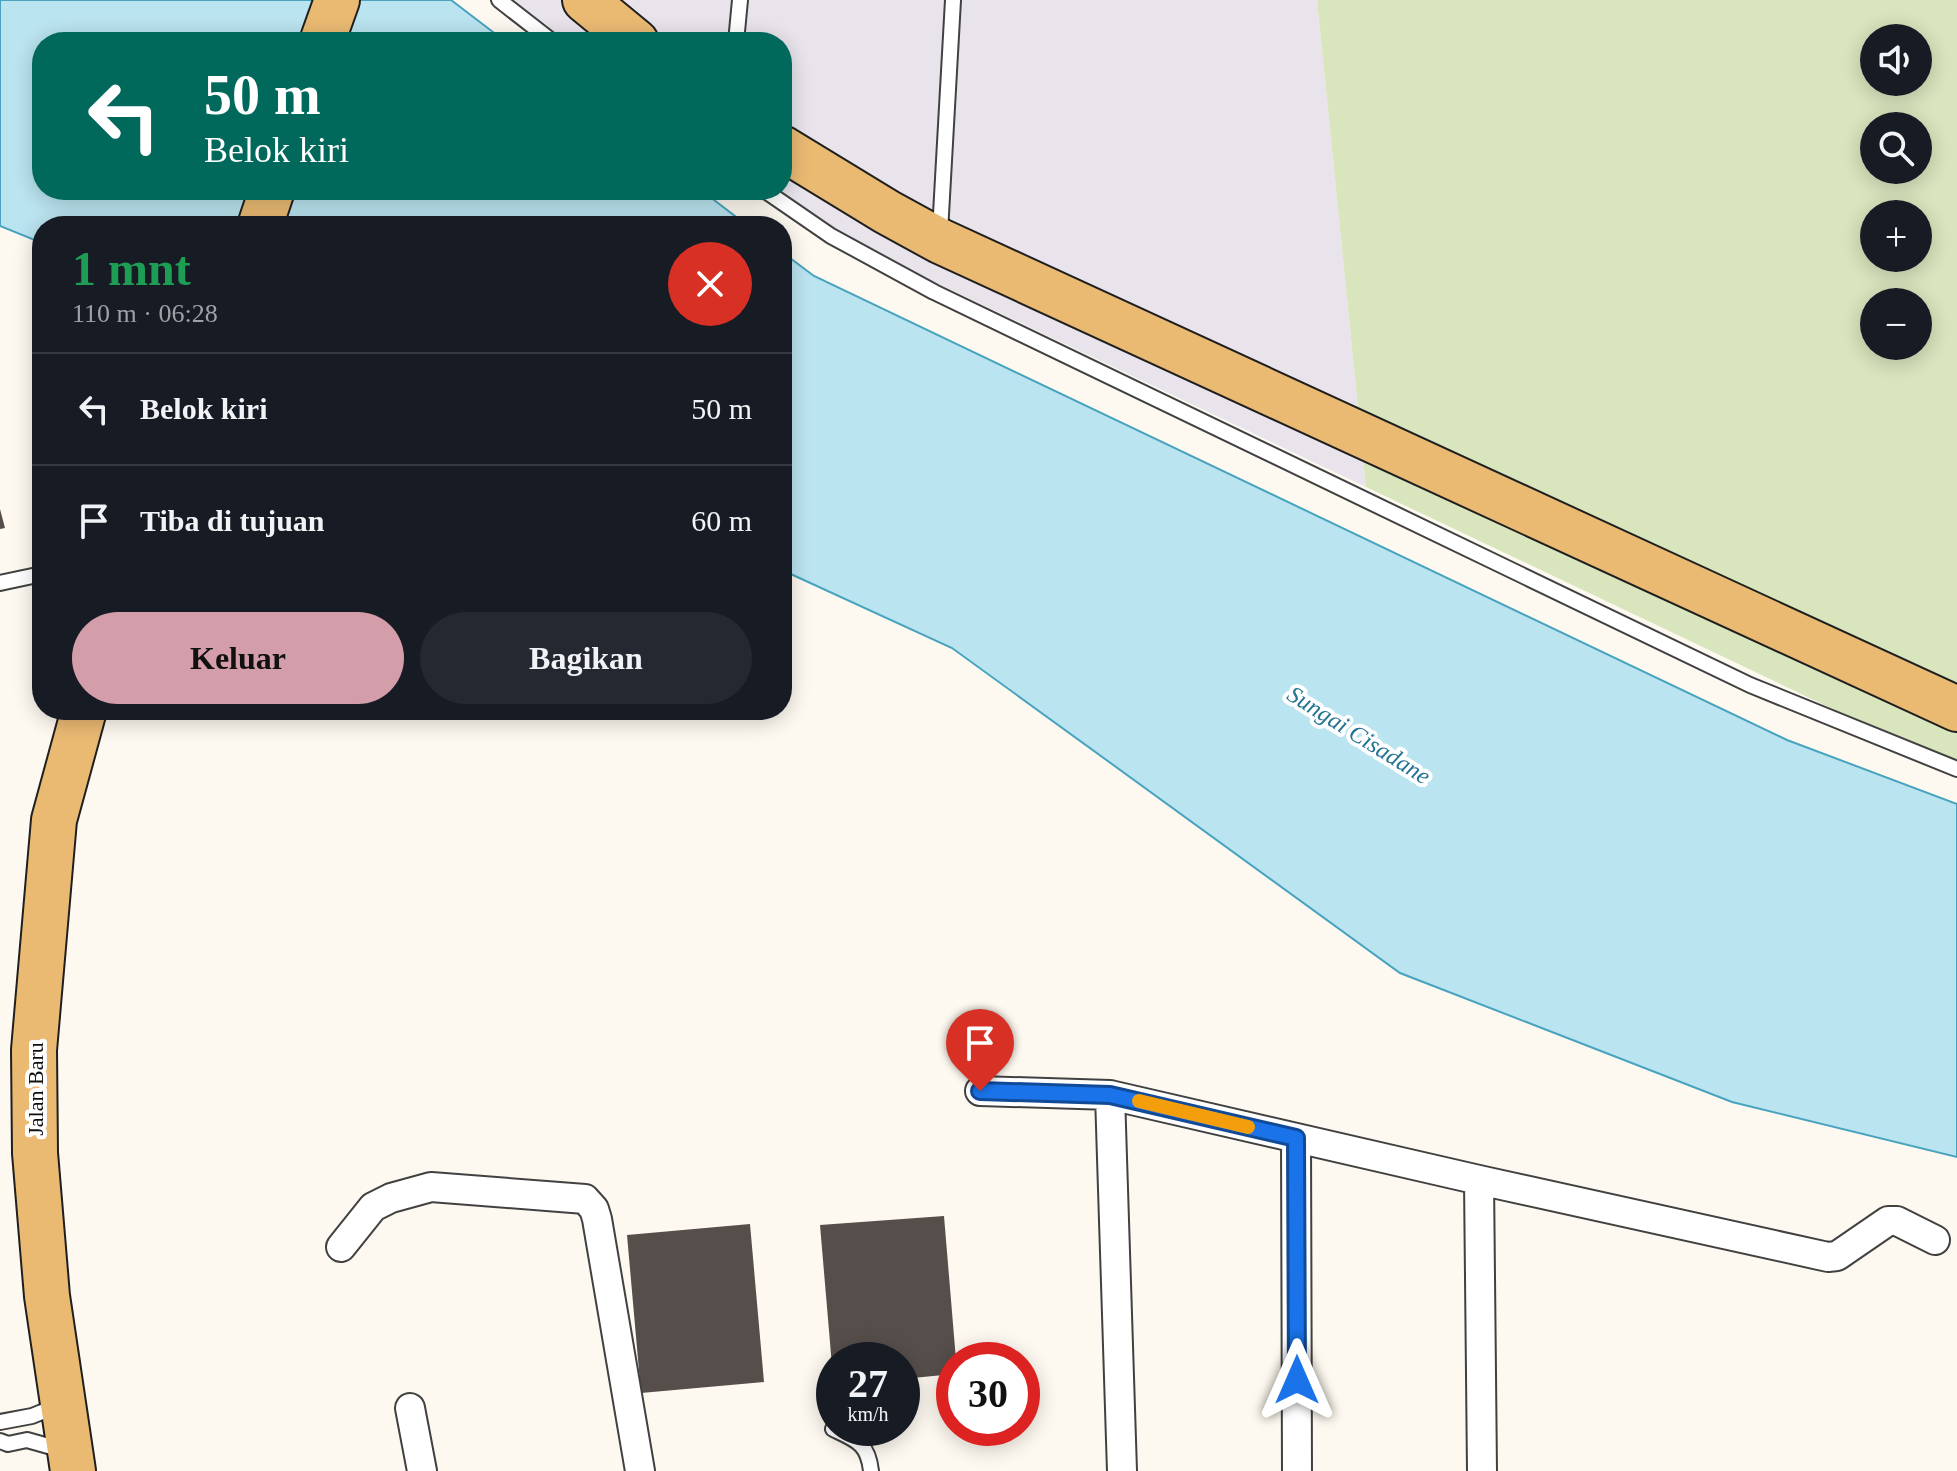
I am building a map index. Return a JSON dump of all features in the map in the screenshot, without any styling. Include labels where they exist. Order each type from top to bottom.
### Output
[{"type":"main road","points":[[326,32],[337,0]]},
{"type":"main road","points":[[585,0],[624,32]]},
{"type":"main road","points":[[792,154],[940,241],[1957,709]]},
{"type":"main road","name":"Jalan Baru","points":[[72,1461],[47,1296],[35,1153],[34,1050],[54,820],[81,720]]},
{"type":"street","points":[[980,1091],[1110,1095],[1828,1257],[1837,1256],[1888,1221],[1897,1221],[1935,1240]]},
{"type":"street","points":[[1110,1095],[1122,1471]]},
{"type":"street","points":[[1296,1138],[1297,1471]]},
{"type":"street","points":[[1479,1180],[1482,1471]]},
{"type":"street","points":[[341,1247],[373,1207],[391,1198],[431,1187],[585,1199],[594,1209],[597,1219],[640,1471]]},
{"type":"street","points":[[410,1408],[422,1471]]},
{"type":"lane","points":[[499,0],[540,32]]},
{"type":"lane","points":[[737,32],[740,0]]},
{"type":"lane","points":[[940,241],[953,0]]},
{"type":"lane","points":[[779,200],[831,236],[934,292],[1750,685],[1957,769]]},
{"type":"lane","points":[[0,583],[32,576]]},
{"type":"lane","points":[[0,1422],[32,1416],[63,1404]]},
{"type":"lane","points":[[0,1441],[8,1444],[27,1440],[72,1461]]},
{"type":"lane","points":[[863,1446],[870,1456],[871,1471]]},
{"type":"shaded area","points":[[503,0],[1317,0],[1366,487],[762,200],[792,200],[792,32],[537,32]]},
{"type":"green space","points":[[1317,0],[1957,0],[1957,768],[1366,487]]},
{"type":"water","points":[[0,0],[451,0],[493,32],[32,32],[32,200],[714,200],[735,216],[32,216],[32,239],[0,226]]},
{"type":"water","name":"Sungai Cisadane","points":[[792,260],[814,276],[1787,740],[1957,804],[1957,1157],[1732,1102],[1400,973],[952,648],[792,575]]},
{"type":"building","points":[[0,509],[5,528],[0,529]]},
{"type":"building","points":[[944,1216],[954,1342],[936,1342],[936,1376],[920,1377],[920,1342],[830,1342],[820,1225]]},
{"type":"building","points":[[750,1224],[764,1382],[641,1393],[627,1235]]},
{"type":"slow traffic","points":[[1139,1101],[1248,1127]]},
{"type":"route","points":[[980,1091],[1110,1095],[1296,1138],[1297,1380]]}]
